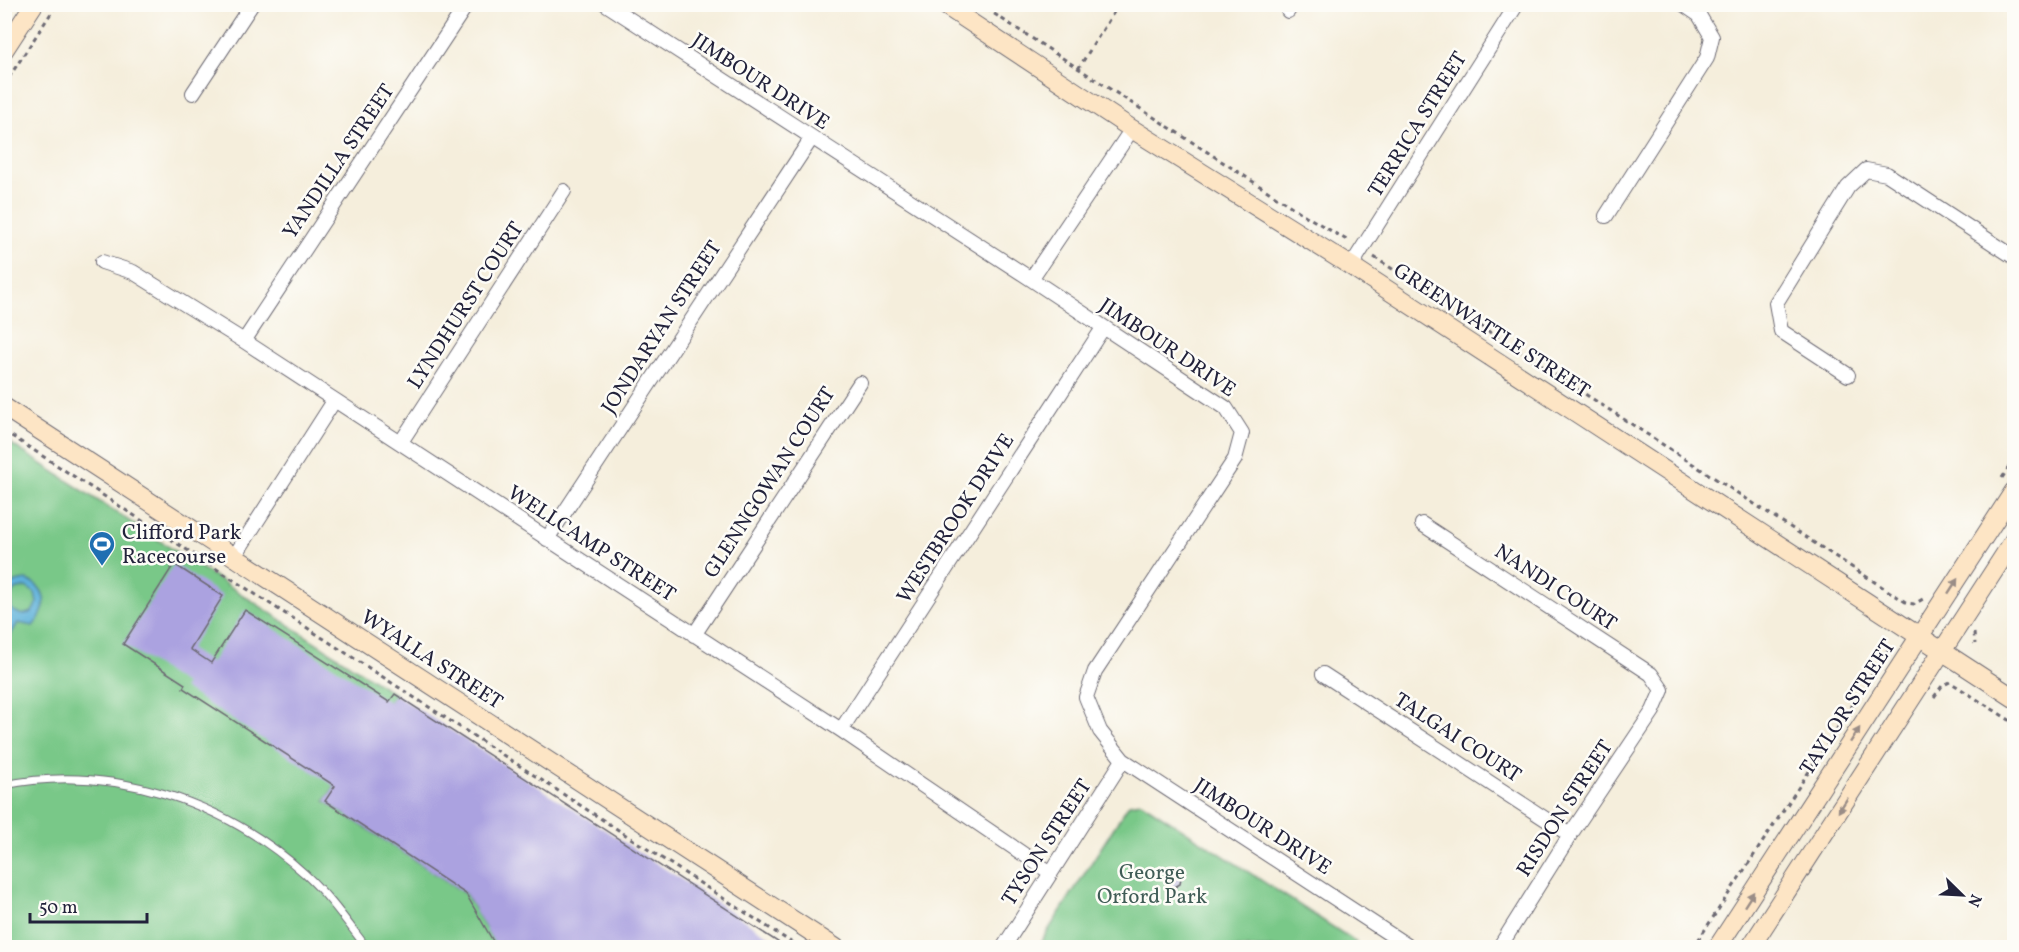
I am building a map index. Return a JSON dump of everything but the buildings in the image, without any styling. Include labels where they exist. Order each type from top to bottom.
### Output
[{"type":"street","points":[[4,50],[34,4]]},
{"type":"street","points":[[193,93],[252,4]]},
{"type":"street","name":"YANDILLA STREET","points":[[244,341],[467,4]]},
{"type":"street","name":"JIMBOUR DRIVE","points":[[606,4],[1226,408],[1242,433],[1235,459],[1095,671],[1086,697],[1100,731],[1124,760],[1411,948]]},
{"type":"street","name":"GREENWATTLE STREET","points":[[943,4],[1132,129],[1351,266],[1921,635],[2014,698]]},
{"type":"street","name":"TERRICA STREET","points":[[1351,266],[1517,4]]},
{"type":"street","points":[[1606,216],[1707,58],[1712,37],[1699,15],[1683,4]]},
{"type":"street","points":[[1031,279],[1132,129]]},
{"type":"street","name":"JONDARYAN STREET","points":[[547,539],[811,139]]},
{"type":"street","points":[[1848,375],[1781,331],[1776,303],[1848,187],[1866,170],[1887,174],[2014,257]]},
{"type":"street","name":"LYNDHURST COURT","points":[[401,442],[564,191]]},
{"type":"street","name":"WELLCAMP STREET","points":[[102,262],[133,272],[401,442],[841,730],[1051,873]]},
{"type":"street","name":"WESTBROOK DRIVE","points":[[841,730],[1104,328]]},
{"type":"street","name":"GLENNGOWAN COURT","points":[[694,635],[860,383]]},
{"type":"street","points":[[234,557],[334,401]]},
{"type":"street","name":"WYALLA STREET","points":[[4,408],[836,948]]},
{"type":"street","name":"TAYLOR STREET","points":[[1717,948],[2014,491]]},
{"type":"street","name":"NANDI COURT","points":[[1422,524],[1651,674],[1662,690]]},
{"type":"street","points":[[1749,948],[2014,540]]},
{"type":"street","name":"TALGAI COURT","points":[[1323,674],[1570,835]]},
{"type":"street","name":"RISDON STREET","points":[[1499,948],[1570,835],[1653,711],[1662,690]]},
{"type":"street","name":"TYSON STREET","points":[[1003,948],[1124,760]]},
{"type":"lane","points":[[4,785],[51,778],[112,782],[171,796],[199,806],[252,834],[291,862],[321,890],[367,948]]},
{"type":"path","points":[[4,85],[57,4]]},
{"type":"path","points":[[979,4],[1306,216],[1362,249],[1907,603],[1919,602]]},
{"type":"path","points":[[1078,69],[1119,4]]},
{"type":"path","points":[[4,431],[800,948]]},
{"type":"path","points":[[1693,948],[1890,648]]},
{"type":"path","points":[[1950,682],[2014,723]]},
{"type":"green space","name":"Clifford Park Racecourse","points":[[5,440],[395,694],[325,801],[466,894],[497,947],[5,947]]},
{"type":"green space","name":"George Orford Park","points":[[1141,802],[1356,942],[1352,948],[1037,948],[1129,804]]},
{"type":"water","points":[[27,580],[40,589],[43,594],[44,607],[33,626],[18,623],[5,644],[5,595],[13,583]],"holes":[[[26,587],[35,593],[37,603],[32,612],[22,615],[12,610],[10,599],[15,590]]]},
{"type":"place","name":"Clifford Park Racecourse","points":[[102,567]]}]
